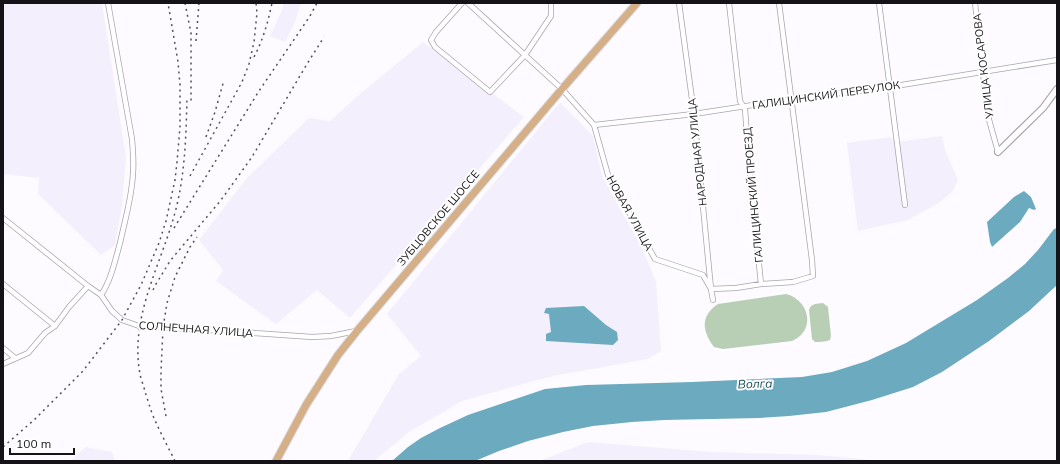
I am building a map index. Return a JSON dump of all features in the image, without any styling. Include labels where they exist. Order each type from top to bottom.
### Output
[{"type":"main road","name":"ЗУБЦОВСКОЕ ШОССЕ","points":[[276,461],[306,405],[338,355],[562,89],[637,3]]},
{"type":"street","points":[[101,296],[110,280],[118,252],[127,212],[133,175],[134,157],[108,3]]},
{"type":"street","points":[[462,3],[436,32],[431,40],[435,47],[490,92],[525,55],[550,16],[551,3]]},
{"type":"street","name":"НОВАЯ УЛИЦА","points":[[468,3],[562,89],[594,125],[608,175],[655,259],[703,275],[712,289]]},
{"type":"street","name":"НАРОДНАЯ УЛИЦА","points":[[679,3],[694,114],[714,300]]},
{"type":"street","name":"ГАЛИЦИНСКИЙ ПРОЕЗД","points":[[729,3],[740,101],[745,109],[761,284]]},
{"type":"street","points":[[712,289],[793,282],[813,276],[779,3]]},
{"type":"street","points":[[878,3],[905,205]]},
{"type":"street","name":"УЛИЦА КОСАРОВА","points":[[976,3],[988,116],[998,152]]},
{"type":"street","name":"ГАЛИЦИНСКИЙ ПЕРЕУЛОК","points":[[594,125],[694,114],[889,87],[1057,60]]},
{"type":"street","points":[[998,152],[1043,108],[1057,88]]},
{"type":"street","name":"СОЛНЕЧНАЯ УЛИЦА","points":[[3,218],[101,296],[112,311],[122,320],[134,325],[312,337],[331,336],[357,331]]},
{"type":"street","points":[[3,284],[55,326]]},
{"type":"street","points":[[3,364],[28,353],[45,333],[55,326],[69,307],[88,286]]},
{"type":"street","points":[[3,348],[15,358]]},
{"type":"shaded area","points":[[3,3],[102,3],[126,157],[122,206],[115,245],[101,255],[38,194],[39,178],[3,174]]},
{"type":"shaded area","points":[[284,3],[301,3],[295,22],[285,42],[270,36]]},
{"type":"shaded area","points":[[423,42],[524,117],[350,318],[317,290],[276,324],[216,281],[223,270],[199,240],[247,178],[309,118],[330,121]]},
{"type":"shaded area","points":[[560,102],[593,136],[602,176],[643,250],[656,282],[661,351],[648,359],[553,376],[462,401],[409,432],[374,461],[348,461],[399,374],[421,356],[387,314]]},
{"type":"shaded area","points":[[942,136],[945,150],[958,180],[952,192],[939,203],[908,220],[858,231],[847,143],[891,137],[892,139],[895,138],[896,142]]},
{"type":"shaded area","points":[[588,442],[711,452],[818,455],[882,461],[539,461]]},
{"type":"shaded area","points":[[86,447],[112,452],[115,461],[70,461]]},
{"type":"green space","points":[[786,294],[794,297],[805,309],[807,323],[805,330],[800,336],[792,341],[723,349],[714,347],[705,330],[705,324],[708,314],[718,304]]},
{"type":"green space","points":[[823,303],[828,307],[831,336],[830,340],[815,342],[812,339],[809,310],[813,305]]},
{"type":"water","points":[[1024,191],[1031,197],[1036,209],[1034,210],[1029,208],[1020,222],[992,247],[987,222],[1014,197]]},
{"type":"water","name":"Волга","points":[[1057,228],[1057,285],[1029,311],[989,341],[942,372],[913,387],[826,412],[760,418],[664,420],[593,426],[528,441],[475,461],[392,461],[421,438],[440,428],[468,415],[545,389],[586,385],[802,377],[832,372],[867,361],[906,343],[977,300],[1025,264],[1054,229]]},
{"type":"water","points":[[584,306],[606,325],[617,332],[618,340],[613,345],[546,341],[546,334],[551,332],[549,314],[544,313],[546,308]]},
{"type":"railway","points":[[3,447],[34,420],[83,371],[122,320],[141,285],[159,243],[166,221],[175,180],[180,127],[180,85],[178,62],[168,3]]},
{"type":"railway","points":[[185,3],[191,33],[191,104]]},
{"type":"railway","points":[[196,41],[199,3]]},
{"type":"railway","points":[[190,176],[242,82],[249,64],[254,42],[257,13],[256,3]]},
{"type":"railway","points":[[254,57],[265,31],[272,3]]},
{"type":"railway","points":[[174,228],[259,91],[310,16],[317,3]]},
{"type":"railway","points":[[153,290],[170,261],[221,200],[252,157],[324,37]]},
{"type":"railway","points":[[206,137],[224,80]]},
{"type":"railway","points":[[175,461],[151,411],[140,376],[138,354],[142,316],[172,223],[180,192],[185,145],[187,97]]},
{"type":"railway","points":[[166,416],[161,389],[161,371],[163,328],[167,303],[175,277],[190,247],[197,237]]}]
